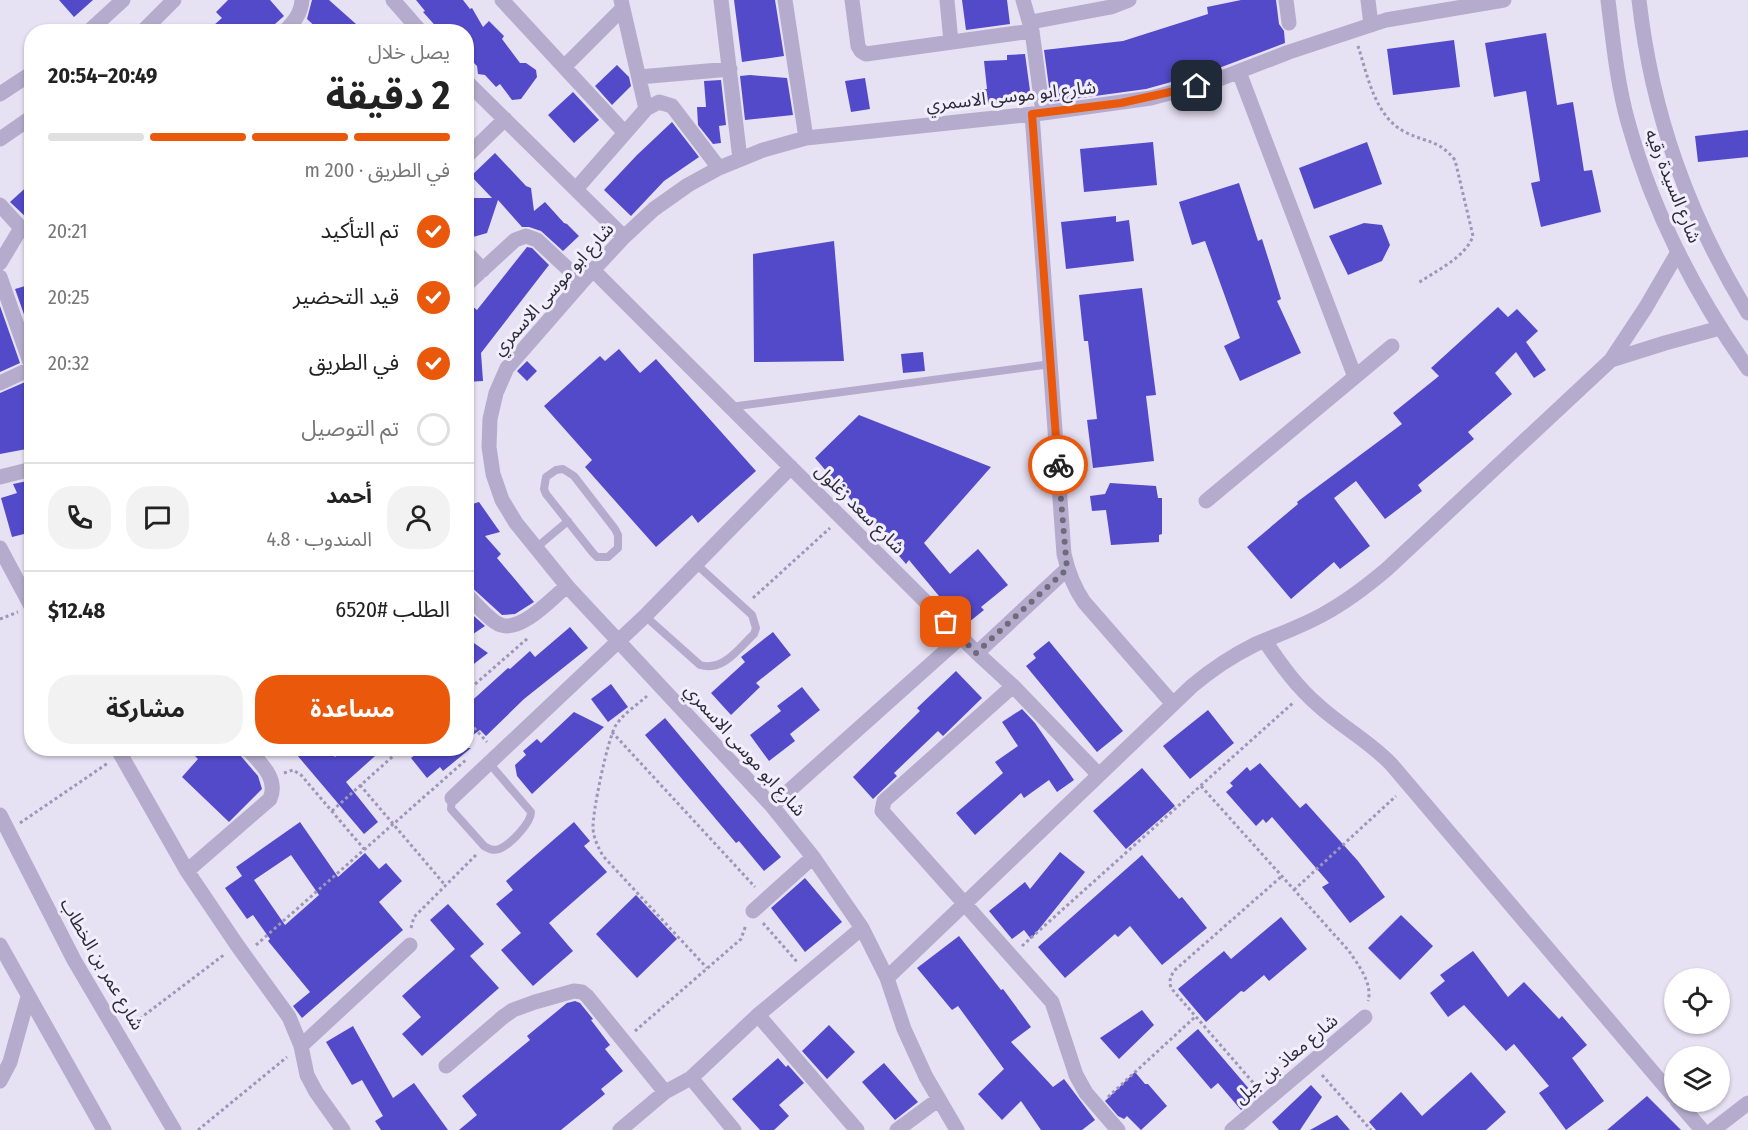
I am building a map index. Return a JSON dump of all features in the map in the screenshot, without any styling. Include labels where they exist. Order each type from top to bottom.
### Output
[{"type":"street","points":[[97,24],[123,0]]},
{"type":"street","points":[[150,24],[174,0]]},
{"type":"street","points":[[292,24],[299,13],[302,0]]},
{"type":"street","points":[[393,0],[414,24]]},
{"type":"street","points":[[502,0],[624,133]]},
{"type":"street","points":[[721,0],[740,159]]},
{"type":"street","points":[[785,0],[806,138]]},
{"type":"street","points":[[852,0],[858,46],[866,54],[951,42],[1032,26],[1122,2]]},
{"type":"street","points":[[947,0],[951,42]]},
{"type":"street","points":[[1023,0],[1032,26],[1051,364],[1064,554],[1067,569],[1083,602],[1173,704]]},
{"type":"street","points":[[1286,0],[1289,23]]},
{"type":"street","points":[[1368,0],[1371,25]]},
{"type":"street","name":"شارع ابو موسى الاسمري","points":[[957,1130],[926,1077],[904,1029],[887,978],[862,928],[813,857],[772,806],[567,585],[516,523],[499,491],[493,474],[489,447],[490,419],[496,393],[507,368],[624,237],[663,203],[688,184],[763,150],[806,138],[1037,114],[1151,98],[1239,72],[1352,30],[1401,17],[1504,0]]},
{"type":"street","name":"شارع السيدة رقيه","points":[[1608,0],[1614,53],[1627,122],[1650,188],[1678,252],[1720,328],[1748,369]]},
{"type":"street","name":"شارع السيدة رقيه","points":[[1639,0],[1642,32],[1652,85],[1673,157],[1705,237],[1748,313]]},
{"type":"street","points":[[564,67],[622,4]]},
{"type":"street","points":[[622,4],[645,109]]},
{"type":"street","points":[[639,77],[730,69]]},
{"type":"street","points":[[1239,72],[1355,377]]},
{"type":"street","points":[[0,94],[24,78]]},
{"type":"street","points":[[474,89],[624,237]]},
{"type":"street","points":[[576,189],[645,109],[659,102],[672,106],[719,168]]},
{"type":"street","points":[[474,149],[505,119]]},
{"type":"street","points":[[0,138],[24,122]]},
{"type":"street","points":[[0,205],[24,228]]},
{"type":"street","points":[[0,263],[24,233]]},
{"type":"street","points":[[474,278],[515,240],[526,236],[537,240],[582,282]]},
{"type":"street","points":[[887,978],[1209,672],[1230,658],[1323,614],[1356,594],[1388,569],[1611,360],[1641,316],[1678,252]]},
{"type":"street","points":[[474,260],[483,270]]},
{"type":"street","name":"شارع سعد زغلول","points":[[593,270],[976,653],[1013,686],[1099,775]]},
{"type":"street","points":[[0,277],[24,345]]},
{"type":"street","points":[[1611,360],[1720,328]]},
{"type":"street","points":[[1206,501],[1392,346]]},
{"type":"street","points":[[0,383],[24,372]]},
{"type":"street","points":[[452,798],[645,616],[790,467]]},
{"type":"street","points":[[0,477],[24,471]]},
{"type":"street","points":[[0,548],[24,594]]},
{"type":"street","points":[[976,653],[1067,569]]},
{"type":"street","points":[[474,601],[500,625],[513,626],[525,621],[567,585]]},
{"type":"street","points":[[772,806],[961,637]]},
{"type":"street","points":[[1265,641],[1305,693],[1334,718],[1367,741],[1391,764],[1664,1085]]},
{"type":"street","points":[[1013,686],[882,804],[884,814],[1052,1002],[1076,1075],[1086,1092],[1118,1130]]},
{"type":"street","points":[[122,756],[187,871],[289,1017],[301,1046],[307,1075],[343,1130]]},
{"type":"street","points":[[187,871],[270,799],[273,783],[254,756]]},
{"type":"street","name":"شارع عمر بن الخطاب","points":[[0,815],[74,960],[174,1130]]},
{"type":"street","points":[[753,911],[813,857]]},
{"type":"street","points":[[620,1130],[665,1092],[691,1078],[758,1015],[862,928]]},
{"type":"street","points":[[0,945],[104,1130]]},
{"type":"street","points":[[301,1046],[410,945]]},
{"type":"street","points":[[446,1066],[513,1010],[574,991],[582,992],[587,996],[665,1092]]},
{"type":"street","points":[[0,1081],[10,1062],[28,997]]},
{"type":"street","points":[[758,1015],[857,1130]]},
{"type":"street","name":"شارع معاذ بن جبل","points":[[1232,1130],[1365,1017]]},
{"type":"street","points":[[691,1078],[734,1130]]},
{"type":"street","points":[[897,1130],[939,1099]]},
{"type":"street","points":[[1713,1130],[1748,1103]]},
{"type":"street","points":[[1686,1112],[1702,1130]]},
{"type":"lane","points":[[730,407],[1051,364]]},
{"type":"lane","points":[[563,469],[569,472],[615,529],[618,535],[618,548],[608,557],[597,557],[568,521],[544,489],[546,477],[556,470],[563,469]]},
{"type":"lane","points":[[537,547],[568,521]]},
{"type":"lane","points":[[645,616],[700,665],[715,667],[722,664],[754,634],[755,621],[696,564]]},
{"type":"lane","points":[[452,798],[451,809],[484,846],[491,850],[498,850],[505,846],[531,819],[531,812],[494,759]]},
{"type":"path","points":[[1352,30],[1381,110],[1392,124],[1407,134],[1436,142],[1447,150],[1455,160],[1458,171],[1472,226],[1473,236],[1470,245],[1417,284]]},
{"type":"path","points":[[743,607],[841,518]]},
{"type":"path","points":[[474,685],[534,633]]},
{"type":"path","points":[[660,685],[622,718],[612,732],[593,829],[596,843],[603,856],[707,968]]},
{"type":"path","points":[[1011,956],[1305,693]]},
{"type":"path","points":[[474,730],[494,759]]},
{"type":"path","points":[[612,732],[767,899]]},
{"type":"path","points":[[9,831],[112,756]]},
{"type":"path","points":[[332,811],[392,756]]},
{"type":"path","points":[[119,1035],[241,950],[364,849],[469,757]]},
{"type":"path","points":[[270,776],[293,770],[301,775],[364,849]]},
{"type":"path","points":[[1294,890],[1408,784]]},
{"type":"path","points":[[360,785],[445,885]]},
{"type":"path","points":[[1201,786],[1349,951],[1371,992],[1365,1017]]},
{"type":"path","points":[[410,945],[412,935],[410,926],[414,917],[484,846]]},
{"type":"path","points":[[1268,1100],[1171,988],[1170,981],[1171,975],[1281,876]]},
{"type":"path","points":[[624,1041],[741,939],[753,911],[807,974]]},
{"type":"path","points":[[1097,1106],[1196,1016]]},
{"type":"path","points":[[198,1130],[301,1046]]},
{"type":"path","points":[[1311,1063],[1371,1130]]},
{"type":"building","points":[[59,0],[93,0],[74,17]]},
{"type":"building","points":[[228,0],[270,0],[284,16],[275,24],[215,24],[222,18],[216,12]]},
{"type":"building","points":[[312,0],[329,0],[356,24],[312,24],[307,19]]},
{"type":"building","points":[[416,0],[463,0],[470,9],[472,8],[483,27],[489,21],[504,36],[502,39],[520,63],[526,63],[536,70],[537,77],[521,99],[512,100],[500,84],[496,87],[485,75],[478,74],[474,63],[474,24],[434,24],[423,12],[425,11]]},
{"type":"building","points":[[734,0],[775,0],[784,56],[742,62]]},
{"type":"building","points":[[962,0],[1007,0],[1010,24],[966,30]]},
{"type":"building","points":[[1241,0],[1276,0],[1279,24],[1284,31],[1285,43],[1211,71],[1146,89],[1051,102],[1044,50],[1123,41],[1208,14],[1207,7]]},
{"type":"building","points":[[1546,33],[1557,105],[1573,102],[1584,171],[1592,170],[1601,212],[1541,227],[1531,183],[1540,181],[1526,91],[1494,97],[1485,43]]},
{"type":"building","points":[[1454,40],[1460,87],[1393,95],[1387,49]]},
{"type":"building","points":[[1025,54],[1031,98],[981,105],[980,89],[987,89],[984,61],[1007,60],[1007,55]]},
{"type":"building","points":[[617,65],[629,77],[631,86],[612,105],[595,86]]},
{"type":"building","points":[[740,76],[787,78],[793,115],[745,120]]},
{"type":"building","points":[[865,78],[870,109],[851,112],[845,81]]},
{"type":"building","points":[[721,80],[726,125],[719,126],[721,143],[713,144],[698,125],[697,107],[706,107],[704,81]]},
{"type":"building","points":[[573,92],[599,120],[574,143],[548,115]]},
{"type":"building","points":[[672,122],[699,157],[664,181],[631,216],[604,190]]},
{"type":"building","points":[[1748,130],[1748,157],[1698,162],[1695,136]]},
{"type":"building","points":[[1153,142],[1157,185],[1084,192],[1080,149]]},
{"type":"building","points":[[1367,142],[1382,184],[1314,209],[1299,168]]},
{"type":"building","points":[[495,153],[526,186],[531,188],[534,211],[545,202],[579,236],[563,251],[541,231],[522,227],[498,200],[487,233],[474,237],[474,198],[492,198],[474,179],[474,173]]},
{"type":"building","points":[[1239,183],[1258,241],[1262,239],[1281,299],[1277,301],[1301,353],[1240,381],[1224,346],[1240,338],[1205,241],[1192,245],[1179,202]]},
{"type":"building","points":[[24,189],[24,215],[10,202]]},
{"type":"building","points":[[1116,216],[1116,222],[1129,220],[1134,261],[1066,269],[1061,222]]},
{"type":"building","points":[[1364,223],[1382,225],[1390,245],[1382,261],[1348,275],[1329,236]]},
{"type":"building","points":[[834,241],[844,361],[754,362],[753,254]]},
{"type":"building","points":[[527,247],[532,248],[549,265],[481,353],[483,381],[474,382],[474,308],[477,310]]},
{"type":"building","points":[[24,286],[24,314],[15,289]]},
{"type":"building","points":[[1142,288],[1156,395],[1146,396],[1154,461],[1093,468],[1087,420],[1097,419],[1088,341],[1084,341],[1079,295]]},
{"type":"building","points":[[0,306],[20,363],[0,372]]},
{"type":"building","points":[[1498,307],[1508,317],[1517,309],[1538,331],[1526,342],[1546,370],[1534,378],[1516,352],[1495,373],[1512,394],[1468,432],[1474,439],[1418,485],[1422,491],[1385,519],[1356,481],[1334,498],[1370,546],[1340,569],[1334,562],[1291,599],[1247,547],[1298,504],[1297,502],[1402,424],[1393,413],[1439,376],[1431,368]]},
{"type":"building","points":[[619,349],[640,373],[656,359],[756,471],[698,523],[692,515],[656,547],[585,467],[592,460],[544,406],[600,356],[605,361]]},
{"type":"building","points":[[923,352],[925,371],[903,373],[901,354]]},
{"type":"building","points":[[527,361],[537,371],[527,381],[517,371]]},
{"type":"building","points":[[24,382],[24,450],[0,454],[0,393]]},
{"type":"building","points":[[859,415],[991,467],[924,543],[950,574],[978,549],[1008,585],[981,607],[984,610],[964,626],[909,560],[906,564],[815,458]]},
{"type":"building","points":[[24,482],[24,534],[12,537],[1,498],[17,493],[13,484]]},
{"type":"building","points":[[1110,483],[1156,486],[1158,498],[1162,498],[1162,534],[1159,535],[1159,542],[1111,545],[1106,510],[1092,511],[1090,496],[1105,494]]},
{"type":"building","points":[[479,502],[500,532],[485,536],[501,554],[497,558],[534,602],[515,614],[502,615],[474,589],[474,504]]},
{"type":"building","points":[[474,616],[485,626],[474,633]]},
{"type":"building","points":[[570,627],[588,648],[524,699],[486,736],[480,730],[474,734],[474,699],[530,651],[535,657]]},
{"type":"building","points":[[773,632],[791,655],[756,683],[760,687],[731,715],[711,693],[745,662],[741,657]]},
{"type":"building","points":[[1049,641],[1123,731],[1097,752],[1026,666],[1036,658],[1033,654]]},
{"type":"building","points":[[474,643],[488,653],[474,664]]},
{"type":"building","points":[[956,671],[982,698],[943,736],[938,731],[894,773],[897,776],[873,799],[853,777],[920,711],[917,708]]},
{"type":"building","points":[[611,684],[628,707],[608,722],[591,699]]},
{"type":"building","points":[[802,687],[820,710],[790,734],[795,741],[769,761],[750,735],[781,711],[777,706]]},
{"type":"building","points":[[1022,709],[1035,723],[1074,780],[1057,792],[1049,780],[1024,798],[1021,793],[975,835],[956,813],[1003,773],[995,762],[1018,746],[1002,722]]},
{"type":"building","points":[[1208,710],[1234,743],[1190,779],[1163,746]]},
{"type":"building","points":[[574,712],[604,727],[532,794],[517,776],[515,765],[526,755],[523,751],[537,739],[541,743]]},
{"type":"building","points":[[665,718],[781,857],[764,871],[739,841],[736,843],[645,735]]},
{"type":"building","points":[[195,756],[241,756],[258,776],[262,789],[229,822],[182,777],[198,759]]},
{"type":"building","points":[[298,756],[375,756],[346,782],[378,822],[364,834]]},
{"type":"building","points":[[414,756],[461,756],[443,771],[440,767],[427,778],[411,758]]},
{"type":"building","points":[[1260,763],[1300,808],[1306,803],[1358,861],[1385,897],[1350,923],[1322,887],[1329,883],[1272,817],[1266,823],[1263,819],[1256,826],[1226,792],[1233,786],[1230,783],[1247,767],[1250,771]]},
{"type":"building","points":[[1142,768],[1175,806],[1126,849],[1093,811]]},
{"type":"building","points":[[300,822],[338,877],[365,853],[379,869],[386,863],[402,881],[379,902],[403,930],[302,1018],[293,1006],[310,992],[268,941],[270,939],[253,915],[247,919],[225,888],[242,876],[236,867]],"holes":[[[291,855],[319,895],[285,925],[254,880]]]},
{"type":"building","points":[[574,822],[590,841],[584,846],[607,872],[549,923],[573,951],[533,986],[501,950],[521,933],[496,904],[513,890],[506,881]]},
{"type":"building","points":[[1060,852],[1085,872],[1031,939],[1024,930],[1012,939],[989,911],[1025,882],[1030,889]]},
{"type":"building","points":[[1142,855],[1179,899],[1182,897],[1207,928],[1162,965],[1130,926],[1118,937],[1115,934],[1065,978],[1038,947]]},
{"type":"building","points":[[805,878],[842,922],[805,952],[771,908]]},
{"type":"building","points":[[636,895],[677,939],[637,978],[596,934]]},
{"type":"building","points":[[448,904],[484,944],[470,956],[499,988],[422,1056],[402,1034],[421,1017],[402,996],[455,949],[430,920]]},
{"type":"building","points":[[1401,915],[1433,946],[1400,980],[1368,948]]},
{"type":"building","points":[[1281,917],[1307,949],[1269,981],[1264,975],[1244,992],[1241,991],[1206,1022],[1178,989],[1224,951],[1231,959]]},
{"type":"building","points":[[959,936],[1031,1027],[1011,1042],[1053,1087],[1064,1079],[1095,1120],[1082,1130],[1041,1130],[1021,1101],[1002,1120],[978,1094],[1004,1069],[958,1006],[952,1010],[917,968]]},
{"type":"building","points":[[1473,951],[1508,997],[1524,982],[1559,1019],[1562,1016],[1587,1045],[1572,1058],[1604,1101],[1566,1130],[1539,1093],[1549,1086],[1514,1044],[1506,1051],[1464,1005],[1448,1017],[1430,993],[1445,981],[1440,975]]},
{"type":"building","points":[[575,1001],[580,1003],[593,1019],[591,1020],[610,1045],[605,1049],[623,1071],[601,1089],[605,1094],[561,1130],[459,1130],[477,1115],[462,1096],[530,1040],[527,1036],[567,1003]]},
{"type":"building","points":[[1142,1010],[1154,1025],[1119,1059],[1100,1038]]},
{"type":"building","points":[[829,1025],[855,1052],[827,1079],[802,1051]]},
{"type":"building","points":[[353,1026],[393,1098],[414,1083],[448,1130],[381,1130],[375,1121],[383,1116],[362,1080],[352,1085],[326,1042]]},
{"type":"building","points":[[1198,1029],[1256,1097],[1241,1110],[1218,1083],[1211,1089],[1176,1048]]},
{"type":"building","points":[[778,1058],[786,1067],[788,1065],[804,1083],[779,1105],[789,1116],[774,1130],[760,1130],[732,1099]]},
{"type":"building","points":[[884,1063],[918,1102],[895,1120],[862,1082]]},
{"type":"building","points":[[1135,1072],[1167,1106],[1141,1130],[1127,1116],[1124,1119],[1118,1116],[1105,1101]]},
{"type":"building","points":[[1471,1072],[1506,1112],[1486,1130],[1376,1130],[1369,1122],[1401,1092],[1422,1116]]},
{"type":"building","points":[[1311,1085],[1322,1097],[1300,1130],[1279,1130],[1272,1122]]},
{"type":"building","points":[[1647,1096],[1681,1130],[1607,1130]]},
{"type":"building","points":[[1337,1115],[1350,1130],[1310,1130]]},
{"type":"way so far","points":[[946,622],[976,653],[1067,569],[1058,465]]},
{"type":"route","points":[[1058,465],[1032,114],[1151,98],[1197,86]]}]
